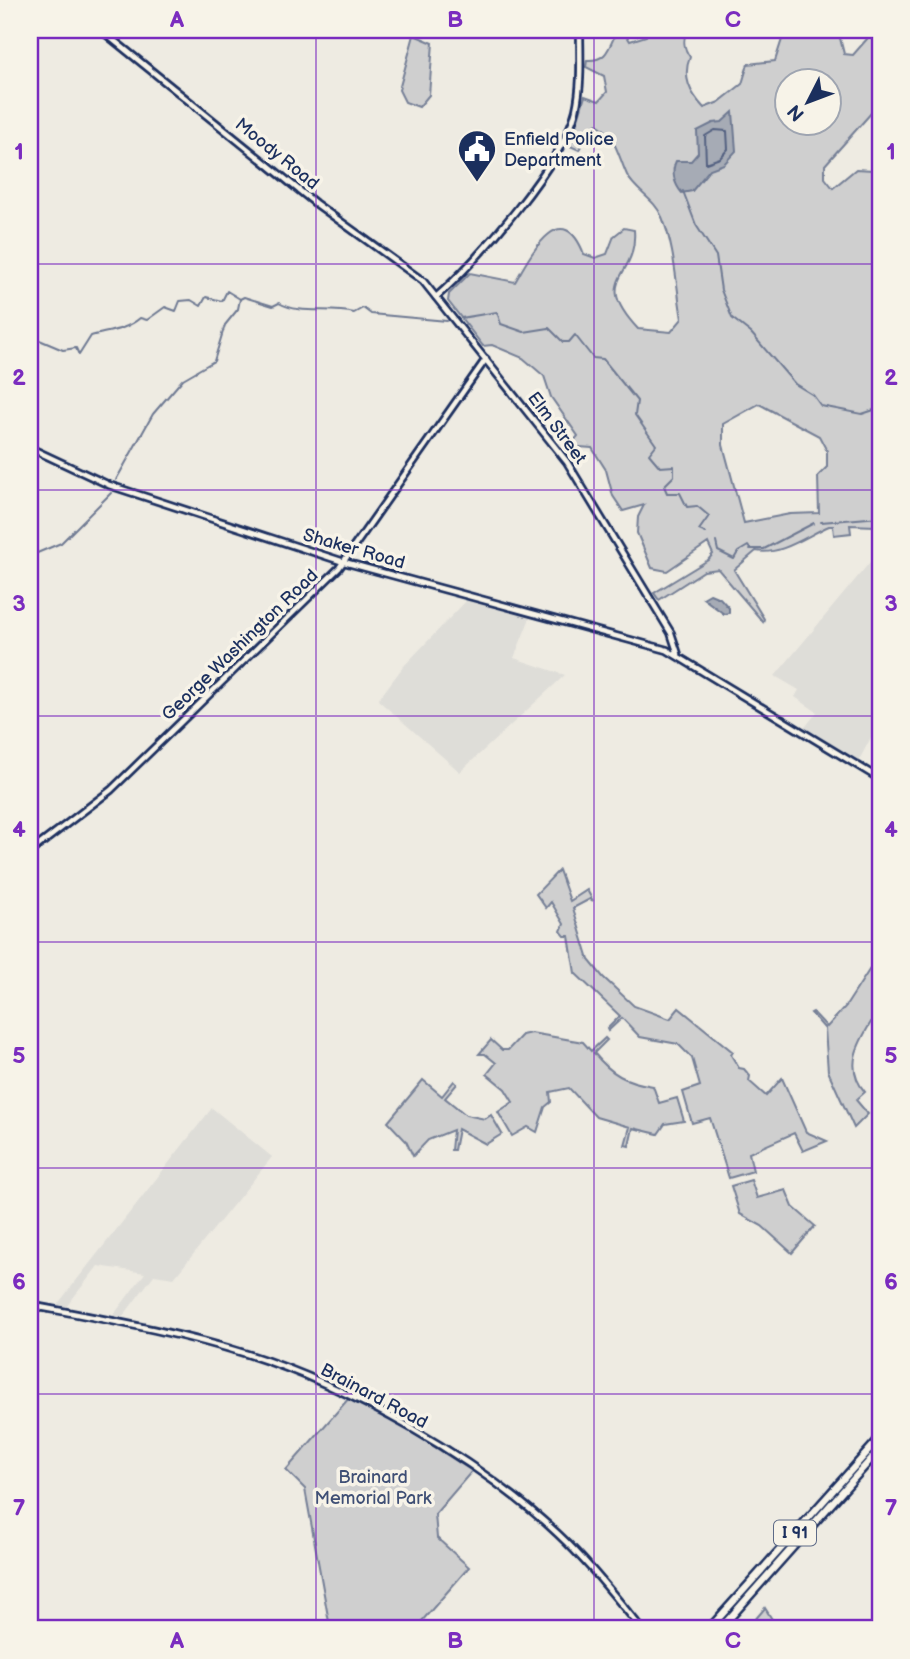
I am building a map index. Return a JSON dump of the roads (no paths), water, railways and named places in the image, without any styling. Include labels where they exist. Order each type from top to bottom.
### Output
[{"type":"highway","name":"I 91","points":[[709,1629],[880,1437]]},
{"type":"highway","name":"I 91","points":[[720,1629],[880,1450]]},
{"type":"street","name":"Moody Road","points":[[101,30],[315,202],[414,273],[436,297]]},
{"type":"street","points":[[436,297],[477,255],[563,146],[578,97],[580,30]]},
{"type":"street","name":"Elm Street","points":[[436,297],[576,474],[671,633],[678,654]]},
{"type":"street","name":"George Washington Road","points":[[30,852],[111,790],[344,562],[486,359]]},
{"type":"street","name":"Shaker Road","points":[[30,448],[109,485],[344,562],[678,654]]},
{"type":"street","points":[[678,654],[880,779]]},
{"type":"street","name":"Brainard Road","points":[[30,1305],[208,1342],[290,1369],[358,1400],[475,1470],[528,1508],[565,1541],[642,1629]]},
{"type":"water","points":[[733,112],[736,151],[724,164],[710,169],[692,191],[682,193],[674,177],[676,161],[691,161],[698,153],[697,131],[713,123],[722,122]]},
{"type":"water","points":[[710,594],[720,598],[729,608],[729,613],[724,614],[703,598]]},
{"type":"waterway","points":[[683,191],[696,225],[716,256],[721,290],[732,318],[751,333],[795,384],[813,395],[821,406],[862,414],[880,408]]},
{"type":"waterway","points":[[30,336],[63,350],[76,348],[79,355],[91,336],[123,328],[140,318],[147,320],[165,307],[176,311],[180,301],[191,300],[201,306],[206,297],[222,301],[227,291],[240,299],[244,297],[273,306],[279,303],[296,309],[354,313],[363,308],[371,314],[447,321]]},
{"type":"waterway","points":[[116,480],[153,414],[183,379],[214,361],[225,325],[238,309],[240,299]]},
{"type":"waterway","points":[[461,318],[497,312],[501,324],[524,332],[549,328],[563,342],[569,342],[575,335],[593,358],[603,359],[637,401],[635,415],[656,445],[649,454],[660,467],[674,466],[674,476],[664,486],[667,493],[680,493],[687,507],[697,506],[709,516],[699,530],[706,533]]},
{"type":"waterway","points":[[30,556],[61,543],[111,493]]},
{"type":"waterway","points":[[821,522],[880,517]]},
{"type":"waterway","points":[[716,542],[718,551],[734,559],[738,552],[748,546],[750,549],[764,549],[814,523]]},
{"type":"place","name":"Enfield Police Department","points":[[477,183]]},
{"type":"park label","name":"Brainard Memorial Park","points":[[373,1487]]}]
